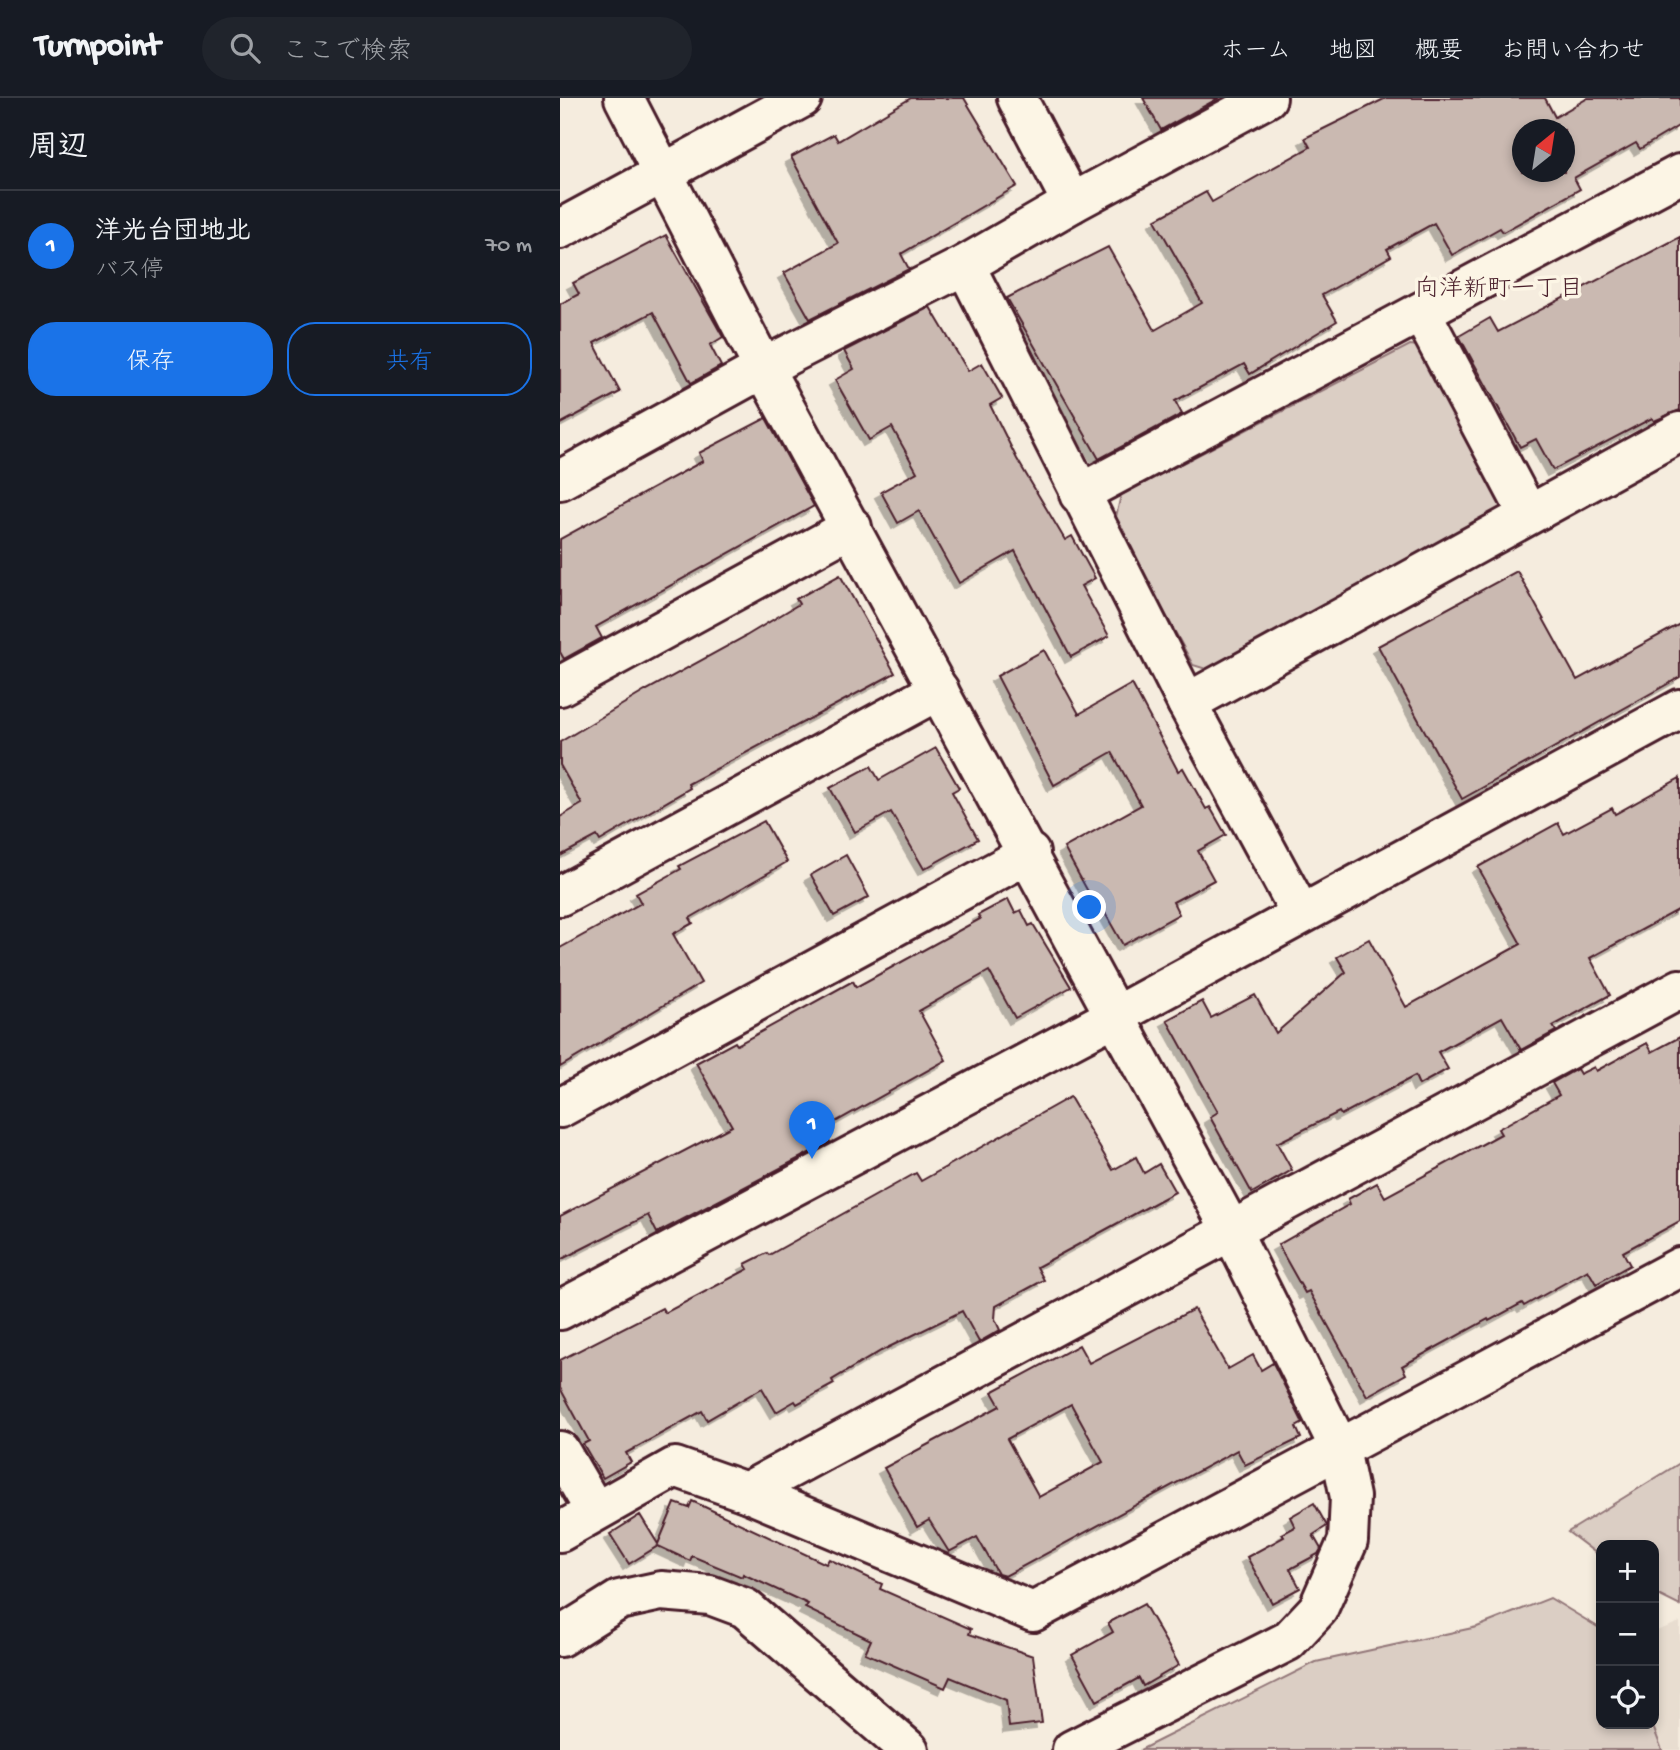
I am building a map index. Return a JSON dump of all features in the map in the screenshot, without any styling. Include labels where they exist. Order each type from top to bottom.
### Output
[{"type":"street","points":[[624,98],[764,369],[1030,853],[1231,1230],[1340,1449],[1350,1497],[1348,1542],[1318,1609],[1288,1641],[1072,1750]]},
{"type":"street","points":[[560,229],[802,98]]},
{"type":"street","points":[[1017,98],[1072,203]]},
{"type":"street","points":[[560,480],[764,369],[965,265],[1072,203],[1267,98]]},
{"type":"street","points":[[1079,494],[1680,173]]},
{"type":"street","points":[[965,265],[1187,703],[1301,914]]},
{"type":"street","points":[[1421,312],[1528,514]]},
{"type":"street","points":[[1187,703],[1680,432]]},
{"type":"street","points":[[560,686],[852,527]]},
{"type":"street","points":[[560,896],[939,690]]},
{"type":"street","points":[[560,1310],[1115,1016],[1680,709]]},
{"type":"street","points":[[560,1108],[1030,853]]},
{"type":"street","points":[[746,1492],[1680,989]]},
{"type":"street","points":[[560,1532],[676,1467],[746,1492],[1033,1612],[1680,1266]]},
{"type":"street","points":[[560,1451],[595,1511]]},
{"type":"street","points":[[560,1637],[619,1600],[661,1591],[710,1595],[745,1608],[909,1750]]},
{"type":"shaded area","points":[[1410,345],[1426,347],[1510,502],[1504,518],[1219,673],[1193,665],[1115,521],[1121,495]]},
{"type":"shaded area","points":[[1680,1463],[1680,1606],[1659,1596],[1659,1540],[1596,1540],[1596,1553],[1568,1532]]},
{"type":"shaded area","points":[[1550,1598],[1596,1626],[1596,1729],[1654,1729],[1662,1750],[1140,1750],[1316,1662],[1477,1627]]},
{"type":"shaded area","points":[[1680,1622],[1680,1750],[1662,1750],[1654,1729],[1659,1729],[1659,1630]]},
{"type":"building","points":[[911,98],[964,98],[1017,186],[901,254],[909,269],[810,319],[784,273],[838,243],[791,157],[834,134],[838,141]]},
{"type":"building","points":[[1143,98],[1219,98],[1161,130]]},
{"type":"building","points":[[1386,98],[1545,98],[1555,117],[1588,98],[1680,98],[1680,125],[1640,149],[1636,143],[1575,177],[1575,119],[1512,119],[1512,182],[1575,182],[1575,180],[1580,189],[1503,232],[1500,228],[1452,255],[1434,223],[1387,249],[1391,256],[1322,295],[1337,321],[1250,374],[1244,364],[1175,401],[1182,414],[1099,459],[1007,298],[1108,247],[1155,330],[1202,303],[1155,220],[1206,192],[1212,202],[1310,147],[1305,138]]},
{"type":"building","points":[[666,235],[723,337],[710,345],[721,366],[691,383],[653,312],[594,343],[620,392],[560,424],[560,304],[579,294],[573,283]]},
{"type":"building","points":[[1680,237],[1680,410],[1654,421],[1652,418],[1553,470],[1536,439],[1520,447],[1459,336],[1490,318],[1498,332]]},
{"type":"building","points":[[930,307],[968,371],[982,363],[1002,398],[990,405],[1017,459],[1065,540],[1072,536],[1095,578],[1081,586],[1109,636],[1071,657],[1015,551],[959,583],[919,511],[898,523],[881,492],[917,472],[892,427],[869,440],[835,380],[854,369],[844,351]]},
{"type":"building","points":[[766,418],[814,506],[596,627],[602,638],[564,659],[560,652],[560,539],[703,461],[699,453]]},
{"type":"building","points":[[1517,571],[1577,680],[1680,624],[1680,677],[1462,799],[1378,646]]},
{"type":"building","points":[[840,575],[895,673],[688,784],[690,788],[600,841],[597,836],[560,856],[560,817],[582,804],[560,765],[560,742],[645,691],[746,636],[799,604],[796,599]]},
{"type":"building","points":[[1044,650],[1079,714],[1132,684],[1178,771],[1183,768],[1206,809],[1210,807],[1226,835],[1198,851],[1214,880],[1173,902],[1179,914],[1123,945],[1101,906],[1097,908],[1064,848],[1141,805],[1112,752],[1054,785],[997,676]]},
{"type":"building","points":[[936,748],[959,788],[952,792],[978,839],[924,869],[891,812],[855,832],[830,788],[871,766],[879,780]]},
{"type":"building","points":[[1680,778],[1680,909],[1590,958],[1610,995],[1553,1026],[1556,1031],[1521,1050],[1502,1017],[1438,1052],[1448,1069],[1419,1085],[1415,1076],[1341,1115],[1339,1112],[1277,1143],[1292,1170],[1252,1193],[1210,1117],[1218,1112],[1167,1020],[1202,1001],[1211,1018],[1255,995],[1276,1033],[1346,972],[1337,957],[1369,939],[1406,1007],[1521,944],[1478,867],[1558,823],[1564,834],[1612,808],[1615,814]]},
{"type":"building","points":[[764,821],[787,862],[690,918],[693,923],[673,934],[701,983],[560,1067],[560,948],[641,903],[636,894],[681,869],[679,866]]},
{"type":"building","points":[[846,855],[869,897],[834,916],[811,875]]},
{"type":"building","points":[[1008,899],[1015,913],[1021,910],[1029,926],[1033,924],[1071,987],[1015,1018],[989,971],[919,1011],[946,1060],[823,1129],[830,1142],[657,1233],[648,1215],[560,1260],[560,1216],[732,1126],[696,1063],[735,1042],[737,1045],[853,981],[856,987],[980,919],[978,915]]},
{"type":"building","points":[[1680,1037],[1680,1221],[1623,1252],[1630,1265],[1596,1284],[1588,1270],[1524,1306],[1522,1303],[1489,1321],[1488,1319],[1402,1366],[1406,1374],[1367,1396],[1309,1291],[1305,1293],[1278,1245],[1350,1204],[1348,1199],[1377,1183],[1385,1197],[1501,1134],[1498,1129],[1559,1095],[1552,1083],[1577,1069],[1580,1074],[1594,1067],[1596,1071],[1647,1043],[1652,1052]]},
{"type":"building","points":[[1070,1097],[1113,1170],[1136,1157],[1144,1173],[1159,1164],[1175,1192],[1037,1267],[1044,1280],[996,1306],[995,1319],[1000,1330],[979,1342],[962,1311],[881,1351],[832,1380],[834,1384],[797,1404],[795,1401],[776,1412],[762,1388],[707,1420],[702,1411],[626,1453],[631,1462],[603,1478],[583,1444],[589,1441],[560,1388],[560,1360],[662,1308],[665,1313],[748,1269],[745,1264],[767,1253],[769,1255],[916,1173],[921,1181]]},
{"type":"building","points":[[1194,1309],[1228,1369],[1253,1355],[1261,1370],[1273,1363],[1303,1423],[1296,1427],[1301,1438],[1245,1465],[1237,1450],[1005,1576],[998,1574],[977,1537],[949,1552],[929,1520],[917,1527],[884,1468],[1000,1406],[992,1392],[1079,1345],[1089,1363]],"holes":[[[1071,1404],[1103,1462],[1039,1497],[1007,1439]]]},
{"type":"building","points":[[692,1501],[826,1564],[829,1559],[882,1584],[880,1589],[971,1629],[969,1634],[1033,1656],[1042,1723],[1009,1727],[1006,1700],[950,1677],[945,1688],[865,1653],[871,1640],[805,1608],[808,1604],[743,1574],[742,1577],[692,1556],[690,1561],[658,1546],[629,1564],[610,1534],[640,1515],[658,1544],[675,1503],[689,1508]]},
{"type":"building","points":[[1314,1503],[1327,1526],[1313,1535],[1321,1549],[1318,1554],[1290,1569],[1300,1588],[1272,1603],[1247,1557],[1284,1537],[1282,1534],[1295,1527],[1290,1517]]},
{"type":"building","points":[[1144,1604],[1179,1665],[1143,1686],[1139,1678],[1097,1701],[1072,1655],[1113,1632],[1108,1623]]},
{"type":"place","name":"洋光台団地北","points":[[812,1159]]},
{"type":"district","name":"向洋新町一丁目","points":[[1499,290]]}]
